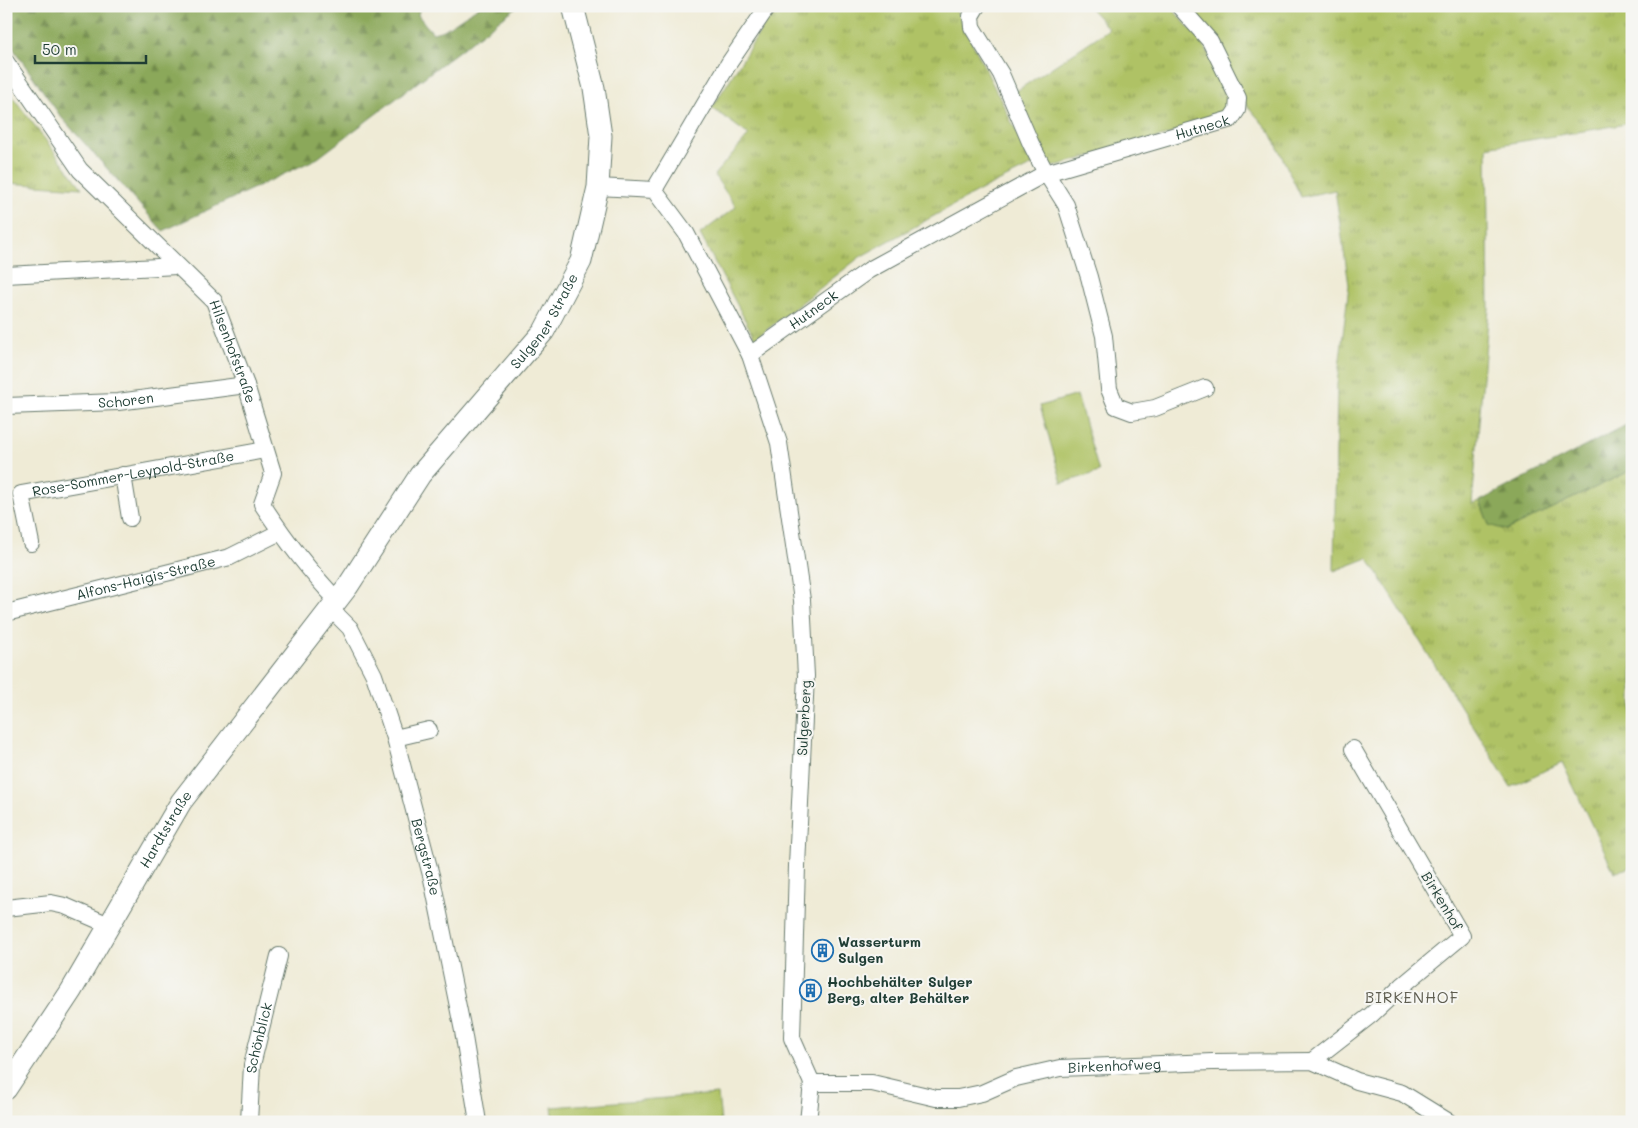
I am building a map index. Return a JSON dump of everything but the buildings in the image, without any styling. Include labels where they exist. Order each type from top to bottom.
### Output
[{"type":"main road","name":"Sulgener Straße","points":[[339,598],[420,475],[544,331],[581,261],[598,187],[601,136],[594,88],[573,6]]},
{"type":"main road","name":"Hardtstraße","points":[[6,1089],[71,991],[181,802],[339,598]]},
{"type":"street","points":[[654,190],[729,63],[768,6]]},
{"type":"street","points":[[976,6],[971,16],[972,26],[1002,74],[1031,144],[1066,205],[1089,277],[1104,336],[1109,389],[1116,406],[1132,412],[1155,408],[1205,388]]},
{"type":"street","name":"Hutneck","points":[[750,355],[869,270],[1046,173],[1231,119],[1237,110],[1238,98],[1210,41],[1179,6]]},
{"type":"street","name":"Hilsenhofstraße","points":[[6,62],[80,170],[214,301],[246,385],[265,450],[274,473],[262,504],[313,576],[339,598]]},
{"type":"street","points":[[598,187],[654,190]]},
{"type":"street","points":[[654,190],[686,233],[750,355]]},
{"type":"street","points":[[6,275],[177,266]]},
{"type":"street","name":"Sulgerberg","points":[[750,355],[779,443],[802,600],[806,676],[797,866],[792,1038],[812,1083]]},
{"type":"street","name":"Schoren","points":[[6,406],[118,402],[246,385]]},
{"type":"street","name":"Rose-Sommer-Leypold-Straße","points":[[31,543],[21,494],[265,450]]},
{"type":"street","points":[[124,475],[130,518]]},
{"type":"street","name":"Alfons-Haigis-Straße","points":[[6,613],[230,557],[280,532]]},
{"type":"street","name":"Bergstraße","points":[[339,598],[350,628],[374,675],[395,738],[432,880],[463,1031],[478,1122]]},
{"type":"street","points":[[395,738],[429,730]]},
{"type":"street","name":"Birkenhof","points":[[1312,1061],[1371,1015],[1402,986],[1462,936],[1353,749]]},
{"type":"street","points":[[6,908],[51,903],[65,906],[109,924]]},
{"type":"street","name":"Schönblick","points":[[249,1122],[252,1065],[279,956]]},
{"type":"street","name":"Birkenhofweg","points":[[812,1083],[872,1083],[912,1094],[936,1098],[958,1098],[982,1093],[1016,1078],[1060,1068],[1212,1062],[1312,1061],[1357,1081],[1402,1093],[1449,1122]]},
{"type":"street","points":[[808,1122],[812,1083]]},
{"type":"green space","points":[[6,6],[420,6],[418,15],[433,33],[444,30],[480,6],[518,6],[318,158],[163,231],[61,117],[6,38]]},
{"type":"green space","points":[[776,6],[954,6],[1033,165],[979,191],[860,257],[755,339],[700,234],[736,207],[714,175],[749,135],[712,108]]},
{"type":"green space","points":[[1088,6],[1170,6],[1203,44],[1233,98],[1229,118],[1048,168],[1015,92],[1109,29]]},
{"type":"green space","points":[[1186,6],[1632,6],[1632,123],[1487,147],[1489,308],[1472,504],[1480,501],[1489,525],[1506,530],[1632,470],[1632,867],[1614,872],[1562,762],[1511,787],[1368,558],[1334,571],[1337,384],[1349,285],[1335,190],[1301,197],[1271,133],[1245,103]]},
{"type":"green space","points":[[6,88],[82,188],[6,183]]},
{"type":"green space","points":[[1077,395],[1099,472],[1062,483],[1040,406]]},
{"type":"green space","points":[[1632,422],[1632,470],[1506,530],[1489,525],[1480,501]]},
{"type":"green space","points":[[718,1094],[721,1122],[554,1122],[552,1107]]},
{"type":"place","name":"Wasserturm Sulgen","points":[[822,950]]},
{"type":"place","name":"Hochbehälter Sulger Berg, alter Behälter","points":[[811,990]]},
{"type":"district","name":"BIRKENHOF","points":[[1412,998]]}]
